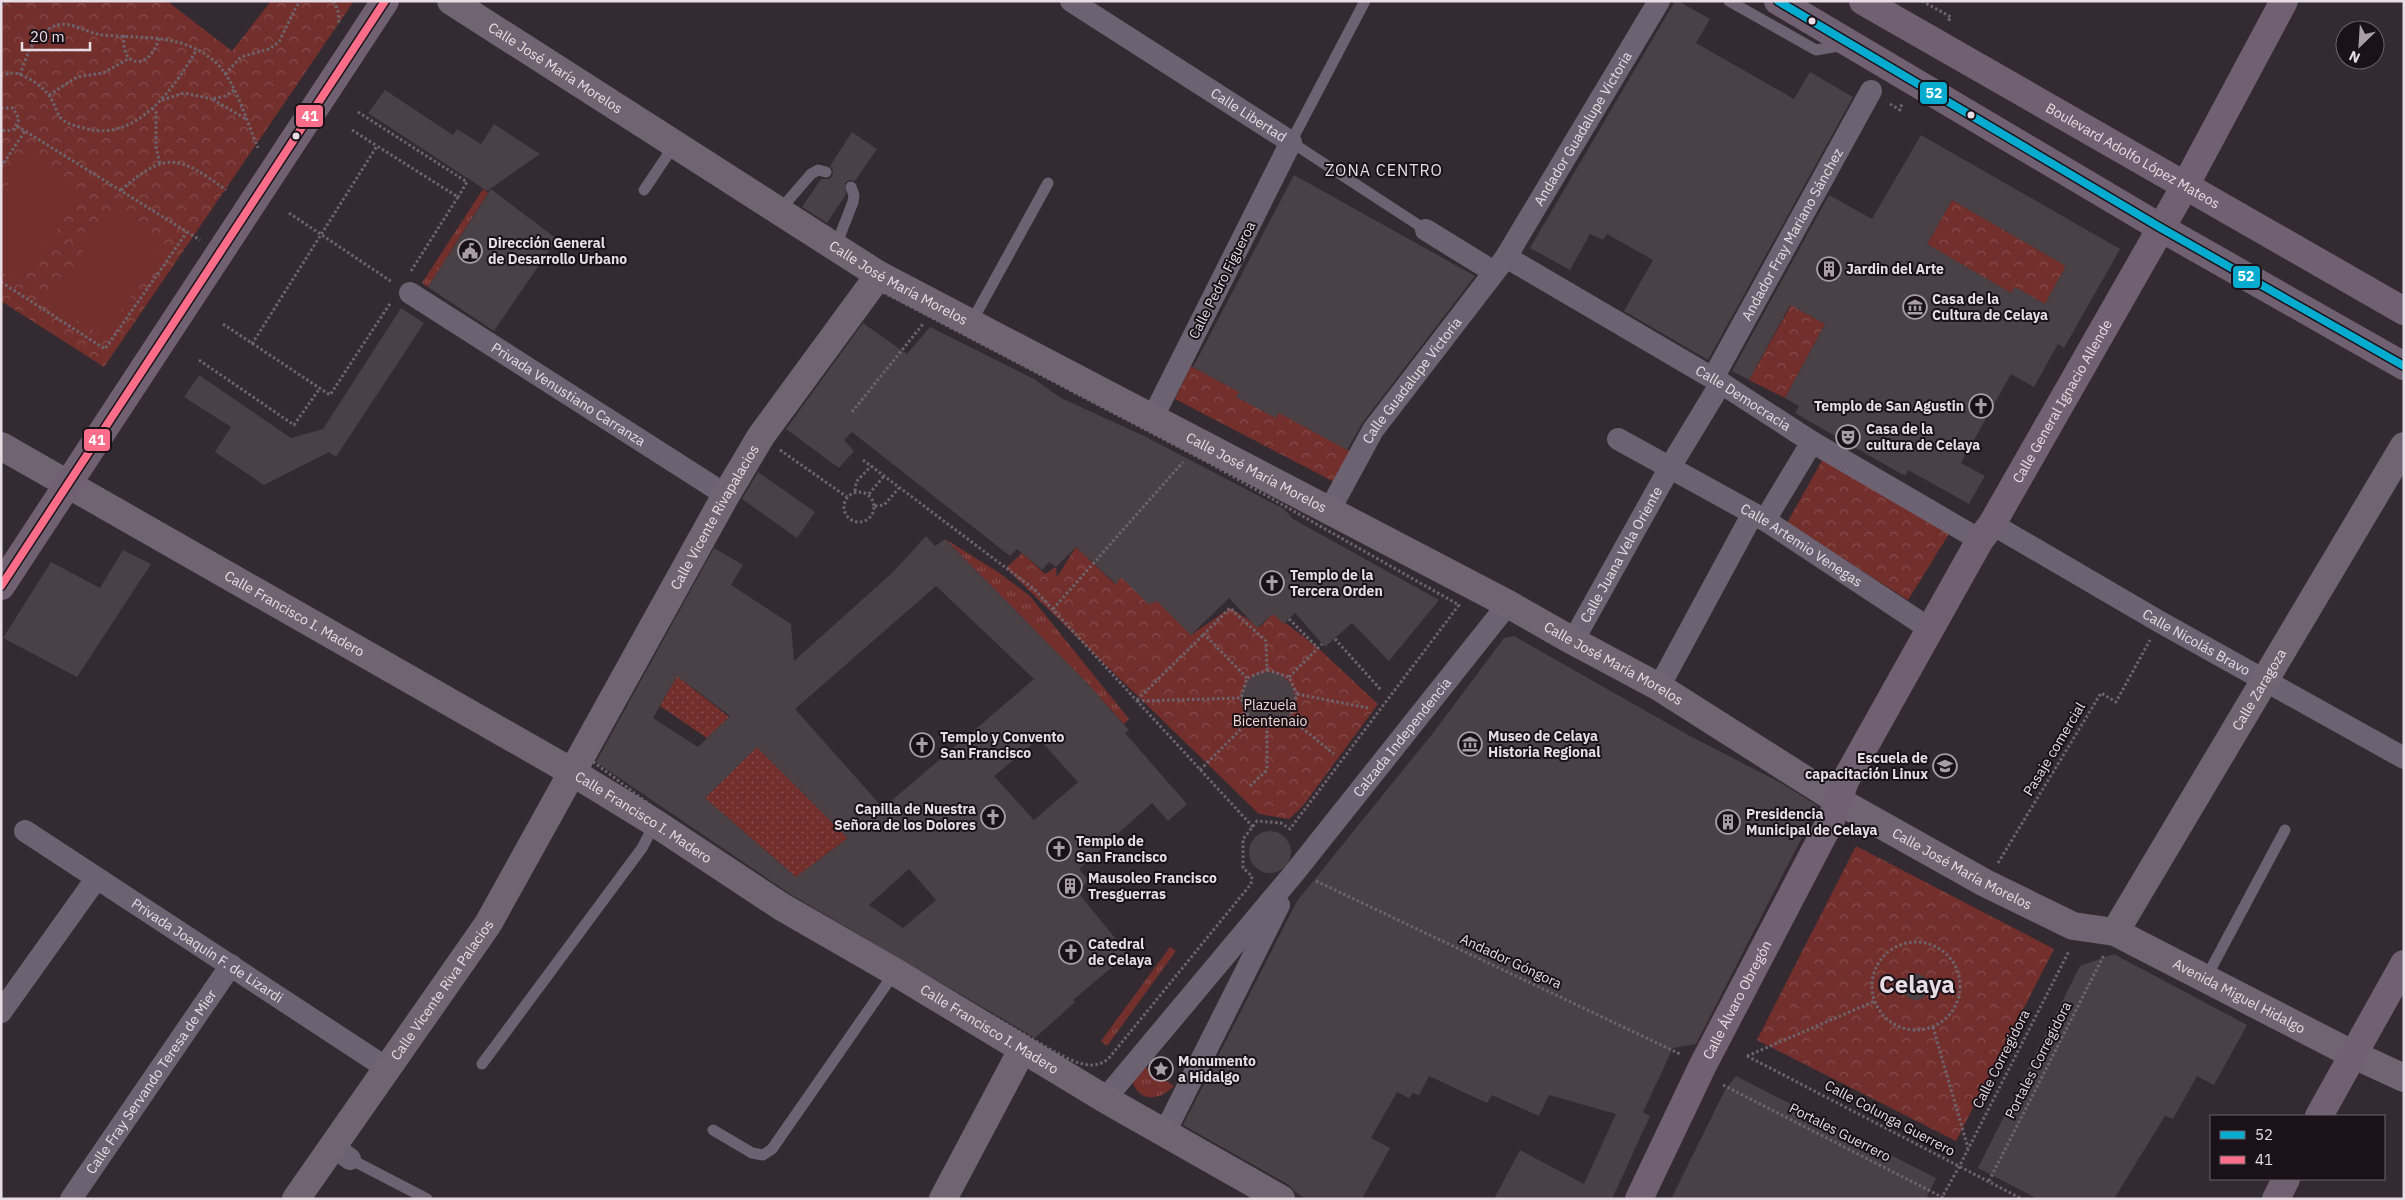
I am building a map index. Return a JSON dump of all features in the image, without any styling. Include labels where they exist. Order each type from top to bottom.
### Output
[{"type":"main road","points":[[1,586],[385,1]]},
{"type":"main road","name":"Calle José María Morelos","points":[[451,1],[879,275],[1508,604],[1573,642],[1659,687],[1837,800],[1985,883],[2073,926]]},
{"type":"main road","points":[[1778,1],[2161,228],[2404,366]]},
{"type":"main road","name":"Boulevard Adolfo López Mateos","points":[[1863,1],[2404,311]]},
{"type":"main road","name":"Calle General Ignacio Allende","points":[[1837,800],[1845,781],[1930,629],[2185,186],[2284,1]]},
{"type":"main road","name":"Calle Vicente Rivapalacios","points":[[572,772],[726,495],[761,436],[879,275]]},
{"type":"main road","name":"Calle Francisco I. Madero","points":[[1,446],[68,486],[572,772],[655,823],[775,903],[895,972],[1022,1050],[1281,1199]]},
{"type":"main road","name":"Calle Zaragoza","points":[[2111,940],[2404,446]]},
{"type":"main road","name":"Calle Vicente Riva Palacios","points":[[296,1199],[342,1153],[388,1069],[488,924],[572,772]]},
{"type":"main road","name":"Calle Álvaro Obregón","points":[[1639,1199],[1703,1065],[1831,820],[1837,800]]},
{"type":"main road","name":"Avenida Miguel Hidalgo","points":[[2073,926],[2206,978],[2352,1054],[2404,1078]]},
{"type":"main road","points":[[2320,1115],[2404,964]]},
{"type":"main road","points":[[943,1199],[1022,1050]]},
{"type":"main road","points":[[2276,1199],[2286,1180]]},
{"type":"street","name":"Calle Libertad","points":[[1071,1],[1291,142]]},
{"type":"street","name":"Andador Guadalupe Victoria","points":[[1500,264],[1659,1]]},
{"type":"street","name":"Andador Fray Mariano Sánchez","points":[[1670,467],[1870,91]]},
{"type":"street","name":"Calle Pedro Figueroa","points":[[1153,417],[1291,142]]},
{"type":"street","name":"Calle Democracia","points":[[1426,230],[1500,264],[1717,380],[1812,442],[1986,532]]},
{"type":"street","name":"Calle Guadalupe Victoria","points":[[1329,512],[1373,430],[1500,264]]},
{"type":"street","name":"Privada Venustiano Carranza","points":[[405,290],[726,495]]},
{"type":"street","name":"Calle Artemio Venegas","points":[[1618,439],[1758,518],[1930,629]]},
{"type":"street","points":[[1659,687],[1758,518],[1812,442]]},
{"type":"street","name":"Calle Juana Vela Oriente","points":[[1573,642],[1670,467]]},
{"type":"street","name":"Calle Nicolás Bravo","points":[[1986,532],[2160,622],[2404,758]]},
{"type":"street","name":"Calzada Independencia","points":[[1105,1098],[1302,875],[1508,604]]},
{"type":"street","name":"Privada Joaquín F. de Lizardi","points":[[25,832],[388,1069]]},
{"type":"street","name":"Calzada Independencia","points":[[1165,1132],[1302,875]]},
{"type":"street","points":[[1,1012],[96,879]]},
{"type":"street","name":"Calle Fray Servando Teresa de Mier","points":[[70,1199],[231,965]]},
{"type":"lane","points":[[1291,142],[1365,1]]},
{"type":"lane","points":[[1729,1],[1816,50],[1851,44]]},
{"type":"lane","name":"Calle Libertad","points":[[1291,142],[1426,230]]},
{"type":"lane","points":[[644,190],[675,144]]},
{"type":"lane","points":[[779,211],[811,174],[818,170],[826,172]]},
{"type":"lane","points":[[971,323],[1048,183]]},
{"type":"lane","points":[[835,248],[853,202],[854,195],[851,186]]},
{"type":"lane","points":[[148,364],[143,348],[164,316]]},
{"type":"lane","points":[[482,1064],[642,848],[655,823]]},
{"type":"lane","points":[[2206,978],[2285,830]]},
{"type":"lane","points":[[713,1130],[752,1153],[763,1155],[772,1149],[895,972]]},
{"type":"lane","points":[[342,1153],[428,1199]]},
{"type":"path","points":[[226,74],[241,57],[269,49],[279,42],[296,7],[301,1]]},
{"type":"path","points":[[334,1],[338,11],[339,27]]},
{"type":"path","points":[[20,75],[31,47],[41,34],[52,26],[68,23],[103,35],[159,38],[198,49],[215,61],[226,74],[260,153]]},
{"type":"path","points":[[124,35],[123,46],[126,55],[143,62],[150,58],[159,38]]},
{"type":"path","points":[[1,76],[11,72],[20,75],[49,95],[62,120],[92,130],[111,131],[126,127],[152,108],[186,69],[198,49]]},
{"type":"path","points":[[49,95],[77,77],[104,73],[130,58]]},
{"type":"path","points":[[212,99],[225,96],[234,90]]},
{"type":"path","points":[[159,101],[184,93],[212,99],[233,110],[246,120]]},
{"type":"path","points":[[1,108],[10,107],[16,111],[19,119],[17,126],[10,131],[1,130]]},
{"type":"path","points":[[152,108],[156,112],[156,147],[160,164]]},
{"type":"path","points":[[223,324],[330,395],[405,290],[467,182],[358,112]]},
{"type":"path","points":[[17,126],[203,242]]},
{"type":"path","points":[[352,130],[458,197]]},
{"type":"path","points":[[1,166],[25,131]]},
{"type":"path","points":[[252,344],[377,146]]},
{"type":"path","points":[[121,190],[138,176],[160,164],[173,161],[186,164],[226,190]]},
{"type":"path","points":[[289,213],[405,290]]},
{"type":"path","points":[[1,282],[105,349],[187,232]]},
{"type":"path","points":[[879,290],[1191,453],[1459,605],[1290,829],[1281,823],[1257,822],[1243,839],[1243,868],[1252,876],[1251,884],[1109,1058],[1098,1065],[1090,1066],[1053,1051],[843,930],[800,903],[749,880],[587,757],[735,494],[769,442],[879,290]]},
{"type":"path","points":[[852,412],[936,305]]},
{"type":"path","points":[[199,360],[294,425],[320,388]]},
{"type":"path","points":[[769,442],[847,497]]},
{"type":"path","points":[[1053,609],[1191,453]]},
{"type":"path","points":[[864,460],[1034,589],[1253,827]]},
{"type":"path","points":[[855,492],[856,482],[871,466]]},
{"type":"path","points":[[869,494],[884,476]]},
{"type":"path","points":[[875,506],[884,505],[899,488]]},
{"type":"path","points":[[869,494],[855,492],[847,497],[843,507],[845,514],[856,522],[869,519],[875,506]]},
{"type":"path","points":[[869,494],[875,506]]},
{"type":"path","points":[[1137,701],[1230,608],[1266,641],[1267,670]]},
{"type":"path","points":[[1289,619],[1318,648]]},
{"type":"path","name":"Pasaje comercial","points":[[1985,883],[2101,694],[2116,702],[2160,622]]},
{"type":"path","points":[[1204,634],[1247,678]]},
{"type":"path","points":[[1335,639],[1381,690]]},
{"type":"path","points":[[1289,677],[1322,644]]},
{"type":"path","points":[[1247,678],[1267,670],[1289,677],[1297,694],[1290,718]]},
{"type":"path","points":[[1247,678],[1241,698],[1250,720],[1266,727],[1290,718]]},
{"type":"path","points":[[1297,694],[1368,708]]},
{"type":"path","points":[[1137,701],[1241,698]]},
{"type":"path","points":[[1290,718],[1334,754]]},
{"type":"path","points":[[1200,770],[1250,720]]},
{"type":"path","points":[[1250,786],[1266,770],[1266,727]]},
{"type":"path","name":"Andador Góngora","points":[[1302,875],[1703,1065]]},
{"type":"path","name":"Calle Corregidora","points":[[1943,1198],[2068,955],[2072,945],[2073,926]]},
{"type":"path","name":"Portales Corregidora","points":[[1989,1181],[2111,940]]},
{"type":"path","points":[[1928,943],[1941,949],[1951,958],[1958,971],[1961,985],[1959,999],[1952,1013],[1941,1023],[1933,1027],[1912,1030],[1898,1027],[1885,1018],[1875,1001],[1872,991],[1872,976],[1878,962],[1900,944],[1928,943]]},
{"type":"path","name":"Calle Colunga Guerrero","points":[[1875,1001],[1747,1056],[2022,1199]]},
{"type":"path","points":[[1933,1027],[1968,1148]]},
{"type":"path","name":"Portales Guerrero","points":[[1723,1085],[1943,1198]]},
{"type":"green space","points":[[6,1],[167,1],[232,51],[271,1],[354,1],[104,367],[1,301],[1,8]]},
{"type":"green space","points":[[27,156],[82,193],[20,284],[1,271],[1,195]]},
{"type":"green space","points":[[483,189],[488,193],[428,287],[422,283]]},
{"type":"green space","points":[[1952,200],[2066,266],[2045,304],[2015,287],[2011,293],[1927,244]]},
{"type":"green space","points":[[111,209],[165,246],[103,337],[49,301]]},
{"type":"green space","points":[[1791,305],[1825,324],[1785,398],[1749,380]]},
{"type":"green space","points":[[1191,366],[1239,392],[1237,397],[1276,418],[1279,413],[1354,453],[1338,484],[1175,399]]},
{"type":"green space","points":[[1823,459],[1949,534],[1908,600],[1787,523]]},
{"type":"green space","points":[[945,539],[998,572],[1030,596],[1129,719],[1124,724],[1086,682]]},
{"type":"green space","name":"Plazuela Bicentenaio","points":[[1076,547],[1115,584],[1123,575],[1148,604],[1157,601],[1191,635],[1230,608],[1260,627],[1273,613],[1318,648],[1378,704],[1302,807],[1289,819],[1259,814],[1006,568],[1022,553],[1045,574],[1056,567],[1057,577]]},
{"type":"green space","points":[[677,676],[729,717],[707,738],[660,706]]},
{"type":"green space","points":[[757,747],[848,838],[796,877],[705,798]]},
{"type":"green space","points":[[1856,846],[2054,949],[1956,1141],[1757,1040]]},
{"type":"green space","points":[[1170,947],[1176,951],[1107,1046],[1101,1041]]},
{"type":"green space","points":[[1139,1063],[1174,1086],[1158,1096],[1146,1097],[1141,1094],[1133,1083]]},
{"type":"building","points":[[1675,1],[1710,19],[1696,43],[1794,99],[1810,72],[1853,97],[1708,360],[1624,311],[1653,260],[1607,234],[1603,240],[1590,234],[1570,270],[1530,248]]},
{"type":"building","points":[[385,90],[453,135],[457,129],[481,144],[494,124],[540,154],[487,191],[368,113]]},
{"type":"building","points":[[852,132],[877,149],[855,181],[849,180],[845,183],[846,194],[827,223],[802,207],[821,179],[832,177],[833,170],[830,166]]},
{"type":"building","name":"Casa de la Cultura de Celaya","points":[[1921,135],[2120,249],[2064,348],[2058,344],[2034,387],[2011,374],[1961,463],[1985,476],[1969,504],[1908,470],[1905,476],[1795,413],[1799,406],[1785,398],[1825,324],[1790,305],[1749,380],[1732,371],[1829,195],[1872,219]],"holes":[[[1952,200],[2066,266],[2045,304],[2015,287],[2011,293],[1927,244]]]},
{"type":"building","points":[[1294,175],[1475,276],[1363,422],[1347,450],[1279,413],[1276,418],[1236,397],[1239,392],[1193,367]]},
{"type":"building","points":[[491,189],[557,239],[494,331],[428,287]]},
{"type":"building","points":[[401,308],[424,323],[336,457],[329,452],[264,485],[215,452],[231,427],[184,397],[199,375],[291,438],[323,429]]},
{"type":"building","points":[[863,323],[907,354],[930,327],[1034,379],[1061,398],[1144,436],[1284,509],[1293,519],[1439,600],[1389,661],[1352,623],[1325,647],[1295,613],[1284,624],[1273,614],[1257,628],[1229,598],[1191,635],[1157,601],[1148,604],[1121,577],[1116,584],[1076,547],[1056,567],[1049,562],[1042,570],[1017,549],[1010,556],[852,432],[844,440],[854,451],[839,468],[786,429]]},
{"type":"building","points":[[758,472],[815,512],[797,538],[742,499]]},
{"type":"building","points":[[926,536],[935,546],[945,539],[1086,682],[1129,730],[1125,733],[1187,804],[1168,821],[1152,803],[1079,869],[1089,881],[1077,891],[1128,954],[1073,1000],[1075,1002],[1035,1038],[790,894],[596,762],[714,548],[743,565],[731,585],[791,624],[794,661],[893,572]],"holes":[[[936,586],[1034,679],[883,808],[795,709]],[[677,676],[730,716],[698,747],[653,718]],[[1039,739],[1078,782],[1034,820],[994,776]],[[757,747],[848,838],[796,877],[705,798]],[[909,869],[936,900],[903,928],[869,905]]]},
{"type":"building","points":[[123,550],[151,564],[77,677],[3,638],[51,562],[100,588]]},
{"type":"building","points":[[1514,636],[1690,736],[1781,783],[1818,806],[1696,1044],[1673,1048],[1643,1112],[1650,1116],[1612,1199],[1494,1199],[1520,1150],[1584,1184],[1616,1114],[1549,1095],[1539,1116],[1492,1095],[1487,1103],[1429,1076],[1419,1095],[1413,1093],[1409,1098],[1397,1092],[1371,1138],[1390,1148],[1362,1199],[1306,1199],[1295,1192],[1289,1185],[1183,1125],[1297,901],[1433,733],[1504,638]]},
{"type":"building","points":[[1268,672],[1278,674],[1287,680],[1293,689],[1295,699],[1293,709],[1287,718],[1278,724],[1268,726],[1258,724],[1249,718],[1243,709],[1241,699],[1243,689],[1249,680],[1258,674]]},
{"type":"building","points":[[1270,831],[1285,837],[1291,852],[1285,867],[1270,873],[1255,867],[1249,852],[1255,837]]},
{"type":"building","points":[[2114,954],[2247,1025],[2214,1085],[2197,1076],[2173,1119],[2165,1116],[2114,1199],[2038,1199],[1978,1168],[2080,966]]},
{"type":"building","points":[[1916,974],[1926,977],[1929,987],[1926,997],[1916,1000],[1906,997],[1903,987],[1906,977]]},
{"type":"building","points":[[1736,1076],[1936,1178],[1926,1199],[1671,1199],[1725,1090]]},
{"type":"transit line","name":"41","points":[[1,586],[385,1]]},
{"type":"transit line","name":"52","points":[[1778,1],[2161,228],[2404,366]]},
{"type":"place","name":"Dirección General de Desarrollo Urbano","points":[[470,251]]},
{"type":"place","name":"Jardin del Arte","points":[[1829,269]]},
{"type":"place","name":"Casa de la Cultura de Celaya","points":[[1915,307]]},
{"type":"place","name":"Templo de San Agustin","points":[[1981,406]]},
{"type":"place","name":"Casa de la cultura de Celaya","points":[[1848,437]]},
{"type":"place","name":"Templo de la Tercera Orden","points":[[1272,583]]},
{"type":"place","name":"Museo de Celaya Historia Regional","points":[[1470,744]]},
{"type":"place","name":"Templo y Convento San Francisco","points":[[922,745]]},
{"type":"place","name":"Escuela de capacitación Linux","points":[[1945,766]]},
{"type":"place","name":"Capilla de Nuestra Señora de los Dolores","points":[[993,817]]},
{"type":"place","name":"Presidencia Municipal de Celaya","points":[[1728,822]]},
{"type":"place","name":"Templo de San Francisco","points":[[1059,849]]},
{"type":"place","name":"Mausoleo Francisco Tresguerras","points":[[1070,886]]},
{"type":"place","name":"Catedral de Celaya","points":[[1071,952]]},
{"type":"place","name":"Monumento a Hidalgo","points":[[1161,1069]]},
{"type":"district","name":"ZONA CENTRO","points":[[1384,170]]},
{"type":"district","name":"Celaya","points":[[1917,984]]}]
